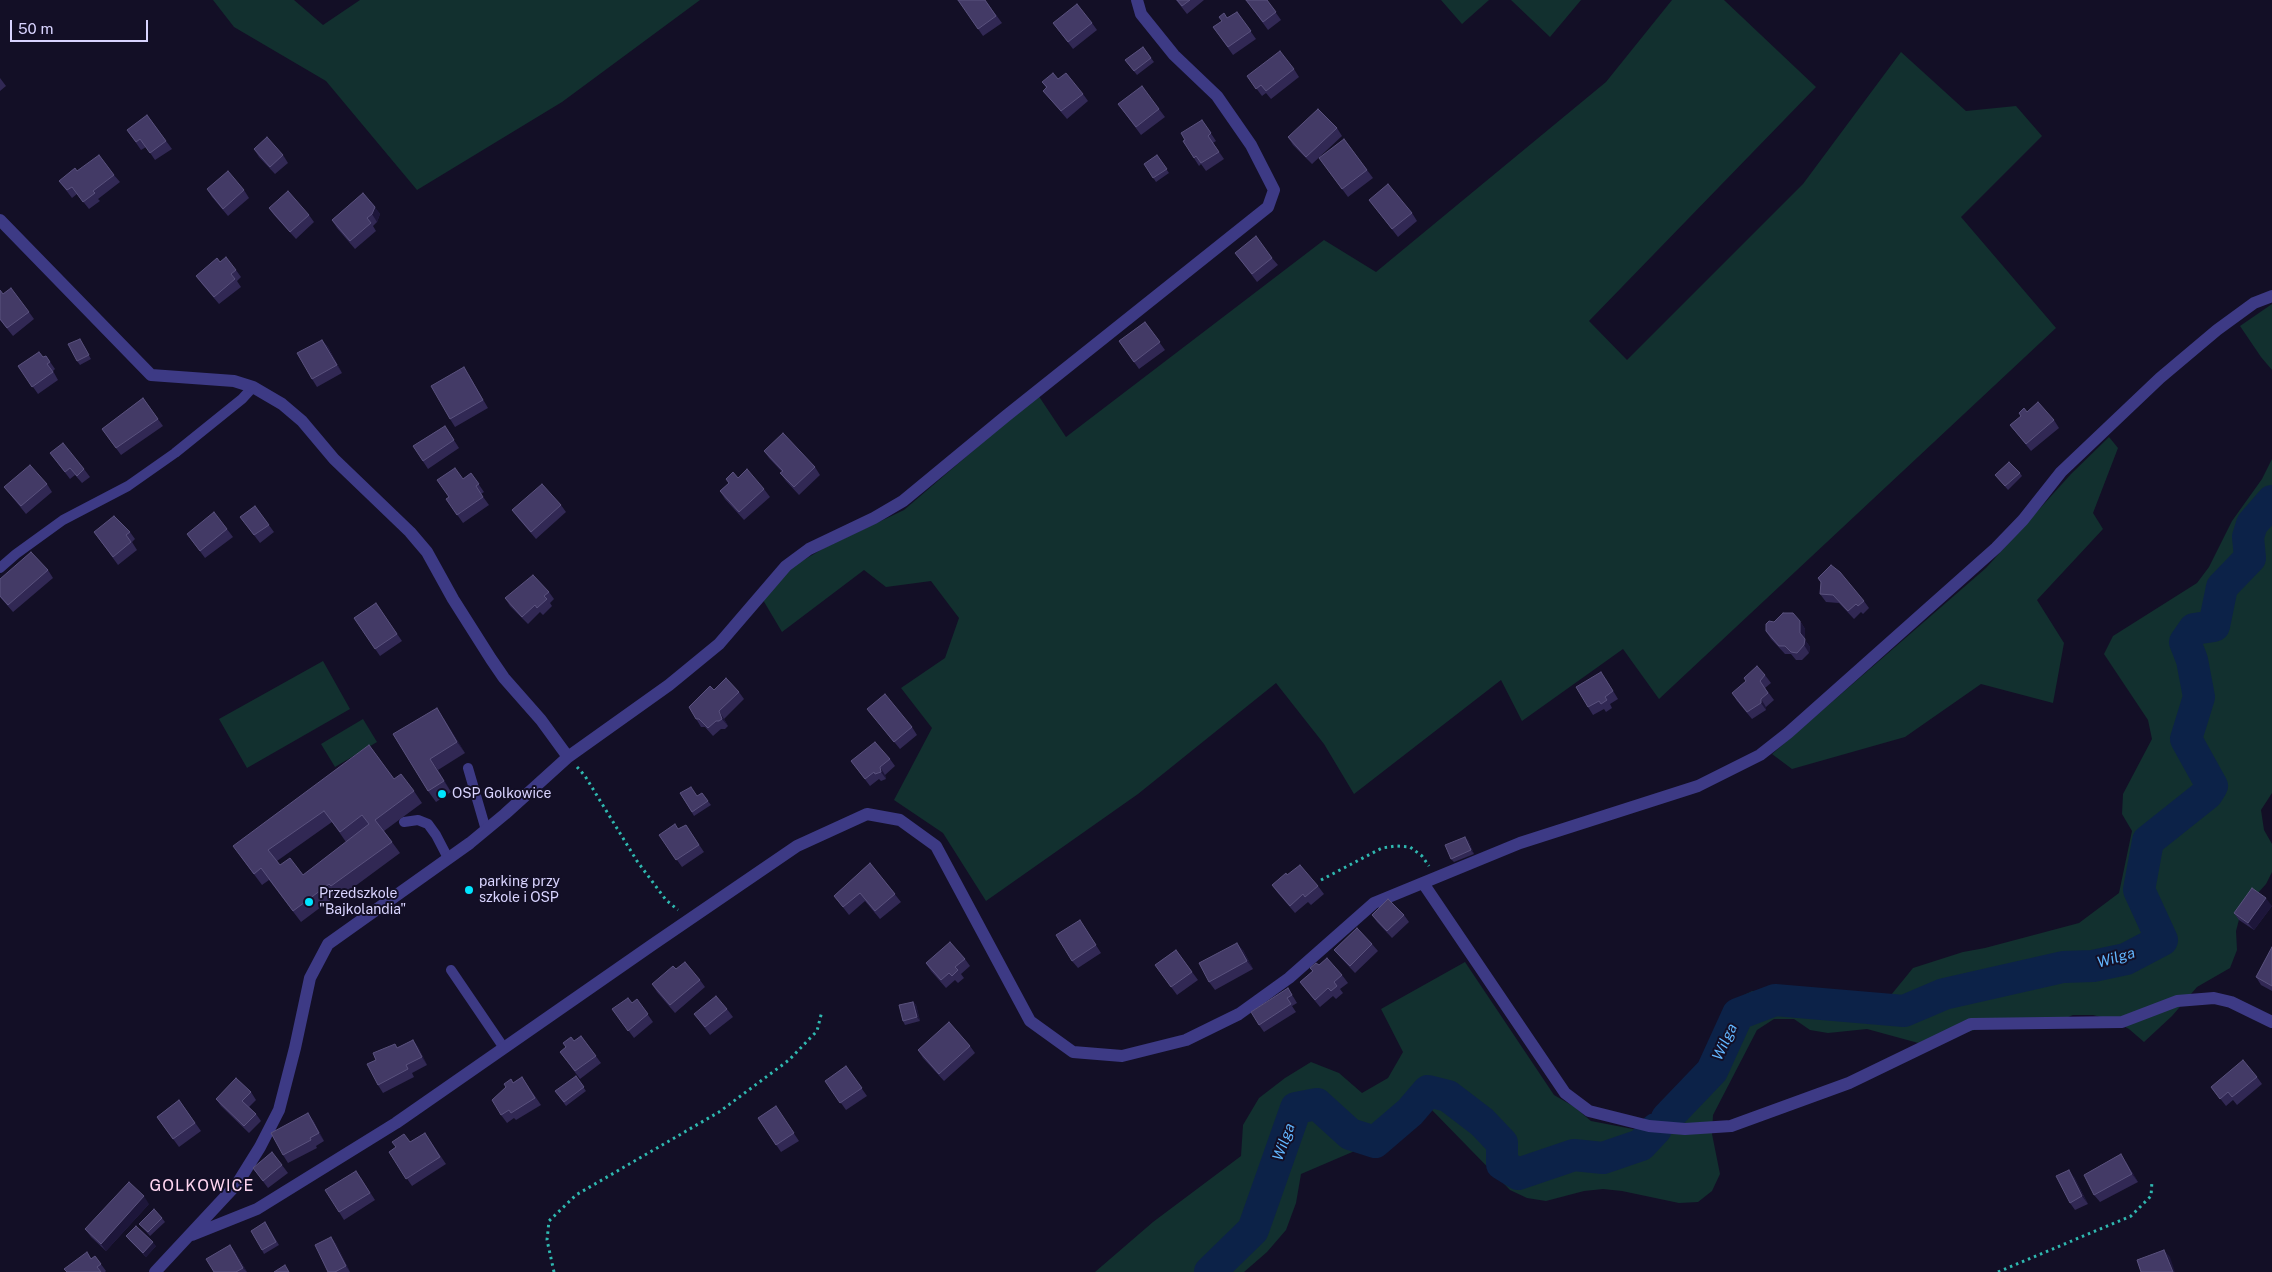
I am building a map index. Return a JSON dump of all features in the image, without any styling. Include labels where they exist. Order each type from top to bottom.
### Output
[{"type":"street","points":[[155,1272],[237,1184],[260,1147],[279,1110],[310,978],[328,944],[486,830],[568,758],[669,685],[719,644],[786,566],[809,549],[874,518],[903,500],[1268,207],[1274,190],[1251,145],[1217,96],[1174,55],[1141,14],[1137,0]]},
{"type":"street","points":[[0,220],[151,375],[234,381],[253,387],[282,404],[302,421],[334,459],[410,532],[427,552],[453,599],[504,678],[541,720],[568,758]]},
{"type":"street","points":[[192,1234],[257,1209],[396,1123],[797,846],[867,814],[900,820],[936,846],[1030,1021],[1074,1052],[1122,1056],[1186,1040],[1239,1014],[1289,978],[1374,902],[1520,843],[1698,786],[1760,755],[1788,734],[1996,548],[2062,472],[2160,378],[2217,330],[2254,303],[2272,296]]},
{"type":"street","points":[[1422,883],[1565,1093],[1589,1112],[1649,1126],[1671,1126],[1685,1129],[1731,1126],[1849,1083],[1971,1024],[2122,1022],[2176,1001],[2214,998],[2231,1002],[2272,1022]]},
{"type":"lane","points":[[0,568],[63,520],[128,486],[242,399],[253,387]]},
{"type":"lane","points":[[468,768],[486,830]]},
{"type":"lane","points":[[404,822],[418,820],[428,824],[448,858]]},
{"type":"lane","points":[[450,970],[504,1048]]},
{"type":"path","points":[[568,758],[585,776],[637,861],[666,900],[689,920]]},
{"type":"path","points":[[1321,880],[1382,848],[1396,846],[1410,848],[1422,856],[1436,878]]},
{"type":"path","points":[[554,1272],[547,1240],[549,1221],[576,1195],[719,1112],[789,1060],[817,1032],[822,1011]]},
{"type":"path","points":[[1998,1272],[2130,1216],[2151,1196],[2152,1181]]},
{"type":"green space","points":[[213,0],[294,0],[323,25],[360,0],[700,0],[562,102],[417,190],[326,81],[234,27]]},
{"type":"green space","points":[[1441,0],[1489,0],[1462,24]]},
{"type":"green space","points":[[1511,0],[1581,0],[1550,37]]},
{"type":"green space","points":[[1672,0],[1724,0],[1816,87],[1589,321],[1627,360],[1803,184],[1901,52],[1966,111],[2016,106],[2042,136],[1961,217],[2056,328],[1659,699],[1623,649],[1522,721],[1501,680],[1354,794],[1324,744],[1276,683],[1138,794],[986,901],[943,833],[894,800],[932,728],[901,688],[945,658],[959,618],[931,581],[886,587],[864,570],[782,632],[763,600],[788,569],[826,547],[904,510],[1038,395],[1066,437],[1324,240],[1376,272],[1606,82]]},
{"type":"green space","points":[[2272,304],[2272,370],[2240,326]]},
{"type":"green space","points":[[2109,437],[2118,448],[2093,513],[2103,529],[2037,600],[2064,643],[2053,703],[1981,684],[1905,737],[1792,769],[1772,754],[1986,568],[2071,474]]},
{"type":"green space","points":[[2272,459],[2272,492],[2267,495],[2272,501],[2272,793],[2261,810],[2264,830],[2272,844],[2272,872],[2266,884],[2241,912],[2236,931],[2237,950],[2230,968],[2197,987],[2172,1016],[2144,1042],[2129,1029],[2112,1020],[2093,1015],[2073,1015],[2056,1022],[1997,1024],[1922,1044],[1867,1029],[1828,1033],[1810,1030],[1794,1019],[1774,1019],[1757,1030],[1713,1115],[1712,1134],[1720,1174],[1712,1191],[1698,1202],[1679,1203],[1603,1189],[1584,1191],[1546,1201],[1527,1198],[1510,1190],[1428,1106],[1378,1141],[1301,1174],[1296,1203],[1286,1230],[1267,1252],[1244,1272],[1095,1272],[1153,1222],[1241,1156],[1243,1125],[1259,1098],[1285,1078],[1311,1062],[1339,1073],[1362,1093],[1388,1078],[1403,1052],[1381,1009],[1465,962],[1554,1095],[1573,1106],[1591,1121],[1664,1135],[1664,1110],[1682,1092],[1702,1066],[1732,1001],[1752,991],[1777,990],[1800,996],[1860,1002],[1891,995],[1913,968],[1963,952],[2079,923],[2119,893],[2132,831],[2122,814],[2123,794],[2152,739],[2148,720],[2104,654],[2113,636],[2197,583],[2209,567],[2232,521],[2262,479]]},
{"type":"green space","points":[[323,661],[350,709],[247,768],[219,719]]},
{"type":"green space","points":[[363,719],[377,742],[335,767],[321,744]]},
{"type":"building","points":[[958,0],[985,0],[996,16],[978,29]]},
{"type":"building","points":[[1177,0],[1190,0],[1182,6]]},
{"type":"building","points":[[1246,0],[1267,0],[1276,12],[1263,22]]},
{"type":"building","points":[[1077,4],[1092,23],[1068,42],[1053,23]]},
{"type":"building","points":[[1237,12],[1251,31],[1228,47],[1213,27],[1222,21],[1219,17],[1224,13],[1227,18]]},
{"type":"building","points":[[1143,47],[1151,58],[1134,71],[1125,60]]},
{"type":"building","points":[[1280,51],[1294,69],[1266,91],[1261,85],[1256,89],[1247,76]]},
{"type":"building","points":[[1053,73],[1058,79],[1066,73],[1083,94],[1061,111],[1043,91],[1047,87],[1042,82]]},
{"type":"building","points":[[1142,86],[1159,109],[1136,127],[1118,104]]},
{"type":"building","points":[[1318,109],[1337,128],[1306,157],[1288,137]]},
{"type":"building","points":[[147,115],[166,141],[150,153],[140,139],[136,142],[127,130]]},
{"type":"building","points":[[1202,120],[1211,133],[1208,136],[1219,152],[1201,163],[1196,156],[1194,158],[1183,141],[1185,140],[1181,133]]},
{"type":"building","points":[[267,137],[283,155],[270,167],[254,149]]},
{"type":"building","points":[[1344,139],[1367,170],[1342,189],[1319,158]]},
{"type":"building","points":[[99,155],[114,175],[93,191],[95,193],[83,202],[72,187],[67,190],[59,181],[75,168],[77,171]]},
{"type":"building","points":[[1157,155],[1167,169],[1153,178],[1144,164]]},
{"type":"building","points":[[228,171],[244,190],[223,209],[207,189]]},
{"type":"building","points":[[1388,184],[1412,213],[1392,229],[1369,200]]},
{"type":"building","points":[[288,191],[309,215],[290,232],[269,208]]},
{"type":"building","points":[[363,193],[375,207],[372,214],[367,218],[371,223],[350,241],[332,220]]},
{"type":"building","points":[[1256,236],[1272,258],[1252,274],[1235,253]]},
{"type":"building","points":[[226,257],[236,270],[231,274],[235,279],[214,297],[196,276],[217,258],[220,262]]},
{"type":"building","points":[[11,288],[29,312],[7,328],[0,319],[0,290],[3,294]]},
{"type":"building","points":[[1145,322],[1160,342],[1134,362],[1119,341]]},
{"type":"building","points":[[80,339],[89,355],[77,361],[68,344]]},
{"type":"building","points":[[322,340],[337,365],[312,379],[297,353]]},
{"type":"building","points":[[39,352],[43,357],[46,356],[50,362],[47,364],[53,372],[32,387],[18,366]]},
{"type":"building","points":[[464,367],[483,400],[450,419],[431,386]]},
{"type":"building","points":[[143,398],[158,419],[116,448],[102,429]]},
{"type":"building","points":[[2038,402],[2054,420],[2026,444],[2010,425],[2021,416],[2019,413],[2024,408],[2027,412]]},
{"type":"building","points":[[445,426],[454,440],[423,461],[413,446]]},
{"type":"building","points":[[783,433],[815,467],[794,487],[780,473],[783,471],[764,451]]},
{"type":"building","points":[[63,443],[84,469],[77,476],[70,468],[65,472],[50,453]]},
{"type":"building","points":[[2009,462],[2020,473],[2005,486],[1995,475]]},
{"type":"building","points":[[30,465],[47,484],[21,506],[4,487]]},
{"type":"building","points":[[455,468],[463,479],[471,473],[479,484],[476,486],[483,497],[457,515],[446,499],[449,497],[437,480]]},
{"type":"building","points":[[747,469],[764,489],[739,512],[720,491],[729,483],[726,479],[733,472],[738,478]]},
{"type":"building","points":[[542,484],[561,505],[531,532],[512,510]]},
{"type":"building","points":[[255,506],[269,525],[254,535],[240,517]]},
{"type":"building","points":[[214,512],[227,529],[200,551],[187,534]]},
{"type":"building","points":[[114,516],[130,532],[126,535],[131,542],[113,557],[94,532]]},
{"type":"building","points":[[31,552],[48,570],[8,605],[0,596],[0,579]]},
{"type":"building","points":[[1831,565],[1840,572],[1864,601],[1858,606],[1856,604],[1848,611],[1833,595],[1820,594],[1821,582],[1818,578]]},
{"type":"building","points":[[533,575],[549,592],[544,596],[547,599],[537,608],[535,605],[522,617],[505,598]]},
{"type":"building","points":[[376,603],[397,634],[375,649],[354,618]]},
{"type":"building","points":[[1783,613],[1793,613],[1800,621],[1800,633],[1805,639],[1804,645],[1797,653],[1791,652],[1785,646],[1779,646],[1766,631],[1766,624],[1769,621],[1774,622]]},
{"type":"building","points":[[1757,666],[1765,675],[1760,681],[1768,693],[1761,699],[1761,703],[1747,712],[1732,693],[1746,681],[1744,678]]},
{"type":"building","points":[[1601,672],[1613,691],[1605,697],[1607,700],[1601,704],[1599,701],[1588,707],[1576,687]]},
{"type":"building","points":[[726,678],[739,692],[719,711],[722,719],[716,721],[708,728],[699,719],[696,719],[689,707],[710,686],[714,690]]},
{"type":"building","points":[[885,694],[912,727],[894,742],[867,709]]},
{"type":"building","points":[[437,708],[457,742],[430,759],[444,781],[428,791],[393,734]]},
{"type":"building","points":[[875,742],[890,759],[880,767],[881,772],[875,774],[874,772],[865,779],[851,761]]},
{"type":"building","points":[[369,745],[394,779],[401,774],[414,791],[375,820],[392,842],[331,886],[329,884],[293,911],[261,868],[254,874],[233,846]],"holes":[[[324,811],[340,832],[362,815],[369,824],[303,875],[290,858],[280,865],[268,850]]]},
{"type":"building","points":[[691,787],[697,796],[702,793],[708,801],[692,812],[680,793]]},
{"type":"building","points":[[675,824],[678,829],[686,825],[699,845],[676,860],[659,835]]},
{"type":"building","points":[[1465,837],[1471,850],[1451,859],[1445,845]]},
{"type":"building","points":[[870,863],[895,894],[875,911],[860,893],[843,907],[834,896]]},
{"type":"building","points":[[1300,865],[1318,886],[1305,897],[1303,894],[1290,906],[1272,885],[1286,873],[1287,875]]},
{"type":"building","points":[[2252,888],[2266,898],[2248,923],[2234,913]]},
{"type":"building","points":[[1388,899],[1404,915],[1387,931],[1372,915]]},
{"type":"building","points":[[1080,920],[1096,945],[1072,961],[1056,935]]},
{"type":"building","points":[[1357,928],[1372,944],[1350,966],[1334,950]]},
{"type":"building","points":[[950,942],[965,959],[955,967],[958,970],[952,976],[949,973],[941,980],[926,963]]},
{"type":"building","points":[[1237,943],[1247,961],[1209,982],[1199,963]]},
{"type":"building","points":[[2272,947],[2272,986],[2256,977]]},
{"type":"building","points":[[1176,950],[1192,972],[1171,987],[1155,965]]},
{"type":"building","points":[[1327,958],[1342,975],[1334,982],[1337,986],[1331,991],[1328,988],[1315,1000],[1300,982],[1313,971],[1310,968],[1316,963],[1319,965]]},
{"type":"building","points":[[685,962],[700,980],[670,1005],[652,984],[673,966],[676,969]]},
{"type":"building","points":[[1288,988],[1292,995],[1287,998],[1291,1004],[1259,1025],[1251,1012]]},
{"type":"building","points":[[716,996],[727,1009],[705,1027],[694,1014]]},
{"type":"building","points":[[628,998],[632,1003],[637,999],[648,1014],[628,1031],[612,1009]]},
{"type":"building","points":[[913,1002],[917,1017],[903,1021],[899,1005]]},
{"type":"building","points":[[949,1022],[970,1046],[939,1074],[918,1050]]},
{"type":"building","points":[[581,1036],[596,1056],[575,1071],[560,1052],[566,1047],[563,1043],[571,1037],[574,1041]]},
{"type":"building","points":[[413,1040],[422,1057],[406,1065],[408,1069],[378,1085],[367,1064],[376,1060],[373,1053],[395,1044],[397,1048]]},
{"type":"building","points":[[2243,1060],[2257,1077],[2232,1097],[2228,1092],[2220,1099],[2211,1087]]},
{"type":"building","points":[[846,1066],[862,1088],[840,1103],[825,1081]]},
{"type":"building","points":[[576,1076],[584,1087],[564,1102],[555,1091]]},
{"type":"building","points":[[522,1077],[535,1098],[511,1113],[509,1110],[501,1115],[492,1100],[506,1087],[504,1084],[511,1079],[513,1083]]},
{"type":"building","points":[[236,1078],[251,1092],[242,1101],[256,1114],[244,1126],[216,1099]]},
{"type":"building","points":[[179,1100],[195,1123],[173,1139],[157,1117]]},
{"type":"building","points":[[776,1106],[794,1133],[776,1145],[758,1118]]},
{"type":"building","points":[[308,1113],[319,1133],[310,1138],[311,1140],[283,1155],[271,1133]]},
{"type":"building","points":[[425,1133],[440,1157],[406,1179],[389,1152],[396,1147],[392,1142],[404,1134],[410,1142]]},
{"type":"building","points":[[272,1152],[282,1165],[263,1181],[253,1168]]},
{"type":"building","points":[[2121,1154],[2132,1174],[2094,1195],[2084,1175]]},
{"type":"building","points":[[2069,1170],[2082,1196],[2070,1203],[2056,1176]]},
{"type":"building","points":[[356,1171],[370,1193],[339,1212],[325,1190]]},
{"type":"building","points":[[129,1182],[144,1196],[101,1244],[85,1229]]},
{"type":"building","points":[[154,1209],[162,1218],[148,1232],[139,1224]]},
{"type":"building","points":[[265,1222],[276,1242],[262,1250],[251,1231]]},
{"type":"building","points":[[136,1226],[153,1242],[143,1253],[126,1236]]},
{"type":"building","points":[[331,1237],[346,1266],[335,1272],[328,1272],[315,1245]]},
{"type":"building","points":[[230,1245],[243,1268],[236,1272],[214,1272],[206,1259]]},
{"type":"building","points":[[2164,1250],[2173,1272],[2141,1272],[2137,1260]]},
{"type":"building","points":[[87,1252],[91,1259],[95,1256],[101,1264],[97,1267],[101,1272],[67,1272],[64,1269]]},
{"type":"building","points":[[285,1265],[289,1272],[274,1272]]},
{"type":"waterway","name":"Wilga","points":[[1667,1118],[1712,1071],[1738,1014],[1775,1000],[1904,1011],[1944,994],[2063,967],[2093,966],[2126,959],[2162,940],[2139,890],[2148,841],[2207,794],[2212,786],[2186,739],[2199,697],[2192,660],[2185,642],[2194,629],[2214,626],[2222,587],[2250,558],[2248,537],[2252,524],[2272,501]]},
{"type":"waterway","name":"Wilga","points":[[1210,1272],[1253,1230],[1296,1108],[1317,1104],[1350,1134],[1375,1142],[1410,1112],[1428,1091],[1448,1096],[1482,1122],[1502,1143],[1502,1164],[1518,1174],[1574,1155],[1603,1158],[1641,1145],[1656,1129]]},
{"type":"place","name":"OSP Golkowice","points":[[442,794]]},
{"type":"place","name":"parking przy szkole i OSP","points":[[469,890]]},
{"type":"place","name":"Przedszkole \"Bajkolandia\"","points":[[309,902]]},
{"type":"district","name":"GOLKOWICE","points":[[202,1186]]}]
